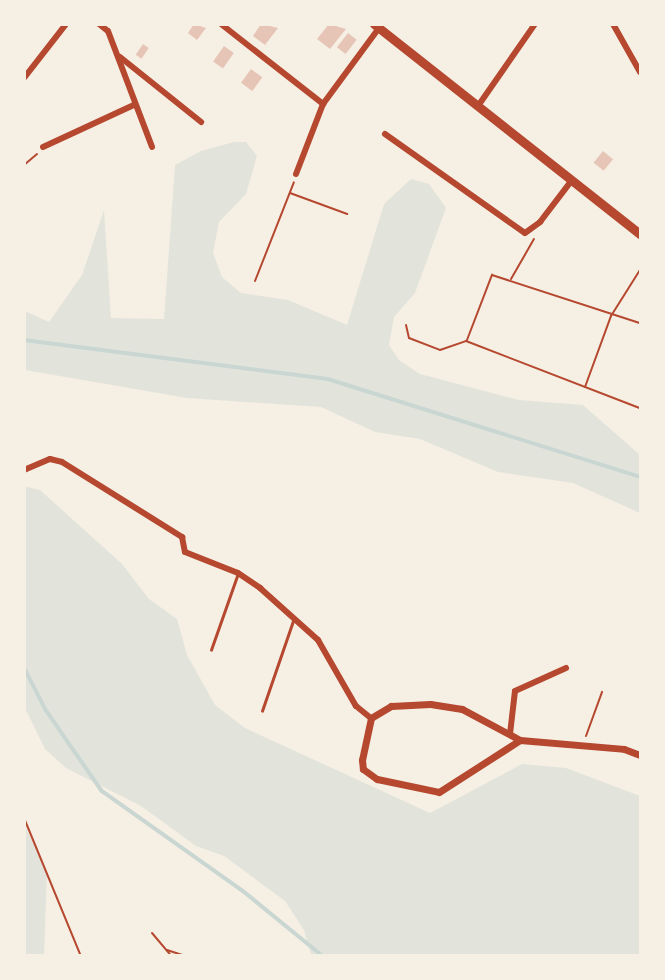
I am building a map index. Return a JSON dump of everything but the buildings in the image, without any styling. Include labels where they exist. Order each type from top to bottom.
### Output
[{"type":"main road","points":[[377,27],[640,234]]},
{"type":"street","points":[[24,78],[66,24]]},
{"type":"street","points":[[99,24],[108,31],[152,147]]},
{"type":"street","points":[[108,31],[114,24]]},
{"type":"street","points":[[221,24],[323,104]]},
{"type":"street","points":[[478,106],[535,24]]},
{"type":"street","points":[[613,24],[640,72]]},
{"type":"street","points":[[296,174],[323,104],[377,27]]},
{"type":"street","points":[[118,56],[201,122]]},
{"type":"street","points":[[24,65],[31,70]]},
{"type":"street","points":[[43,147],[134,105]]},
{"type":"street","points":[[385,134],[519,231],[530,232],[572,180]]},
{"type":"street","points":[[24,470],[50,459],[62,462],[182,537],[186,552],[238,573],[318,640],[356,706],[370,718]]},
{"type":"street","points":[[510,734],[515,691],[566,668]]},
{"type":"street","points":[[520,740],[480,763],[448,789],[428,792],[377,779],[363,769],[362,748],[370,718],[391,706],[446,705],[463,709],[520,740],[583,744],[640,755]]},
{"type":"lane","points":[[211,650],[238,573]]},
{"type":"lane","points":[[262,711],[294,618]]},
{"type":"path","points":[[24,165],[43,147]]},
{"type":"path","points":[[255,281],[296,174]]},
{"type":"path","points":[[289,192],[347,214]]},
{"type":"path","points":[[510,280],[535,241],[530,232]]},
{"type":"path","points":[[585,388],[611,316],[640,270]]},
{"type":"path","points":[[466,341],[492,275],[640,324]]},
{"type":"path","points":[[406,326],[409,338],[440,350],[466,341],[640,408]]},
{"type":"path","points":[[583,744],[602,692]]},
{"type":"path","points":[[24,818],[81,956]]},
{"type":"path","points":[[152,933],[171,956]]},
{"type":"path","points":[[166,950],[186,956]]},
{"type":"shaded area","points":[[234,142],[246,142],[257,156],[246,194],[219,222],[213,253],[222,277],[241,293],[288,300],[347,325],[384,204],[411,179],[429,184],[446,208],[415,293],[394,317],[389,345],[399,360],[420,374],[519,400],[583,405],[640,455],[640,513],[573,483],[498,472],[420,439],[375,432],[321,407],[187,398],[25,370],[25,311],[49,322],[82,275],[104,210],[111,318],[164,319],[175,165],[201,151]]},
{"type":"shaded area","points":[[24,486],[40,490],[122,564],[149,599],[177,619],[187,655],[215,705],[245,728],[430,813],[522,764],[566,768],[640,796],[640,955],[311,955],[304,930],[285,901],[224,856],[196,846],[141,806],[66,768],[45,749],[25,708]]},
{"type":"shaded area","points":[[24,824],[47,873],[44,955],[25,955]]},
{"type":"waterway","points":[[24,340],[328,379],[640,477]]},
{"type":"waterway","points":[[24,667],[46,710],[102,791],[242,890],[323,956]]}]
